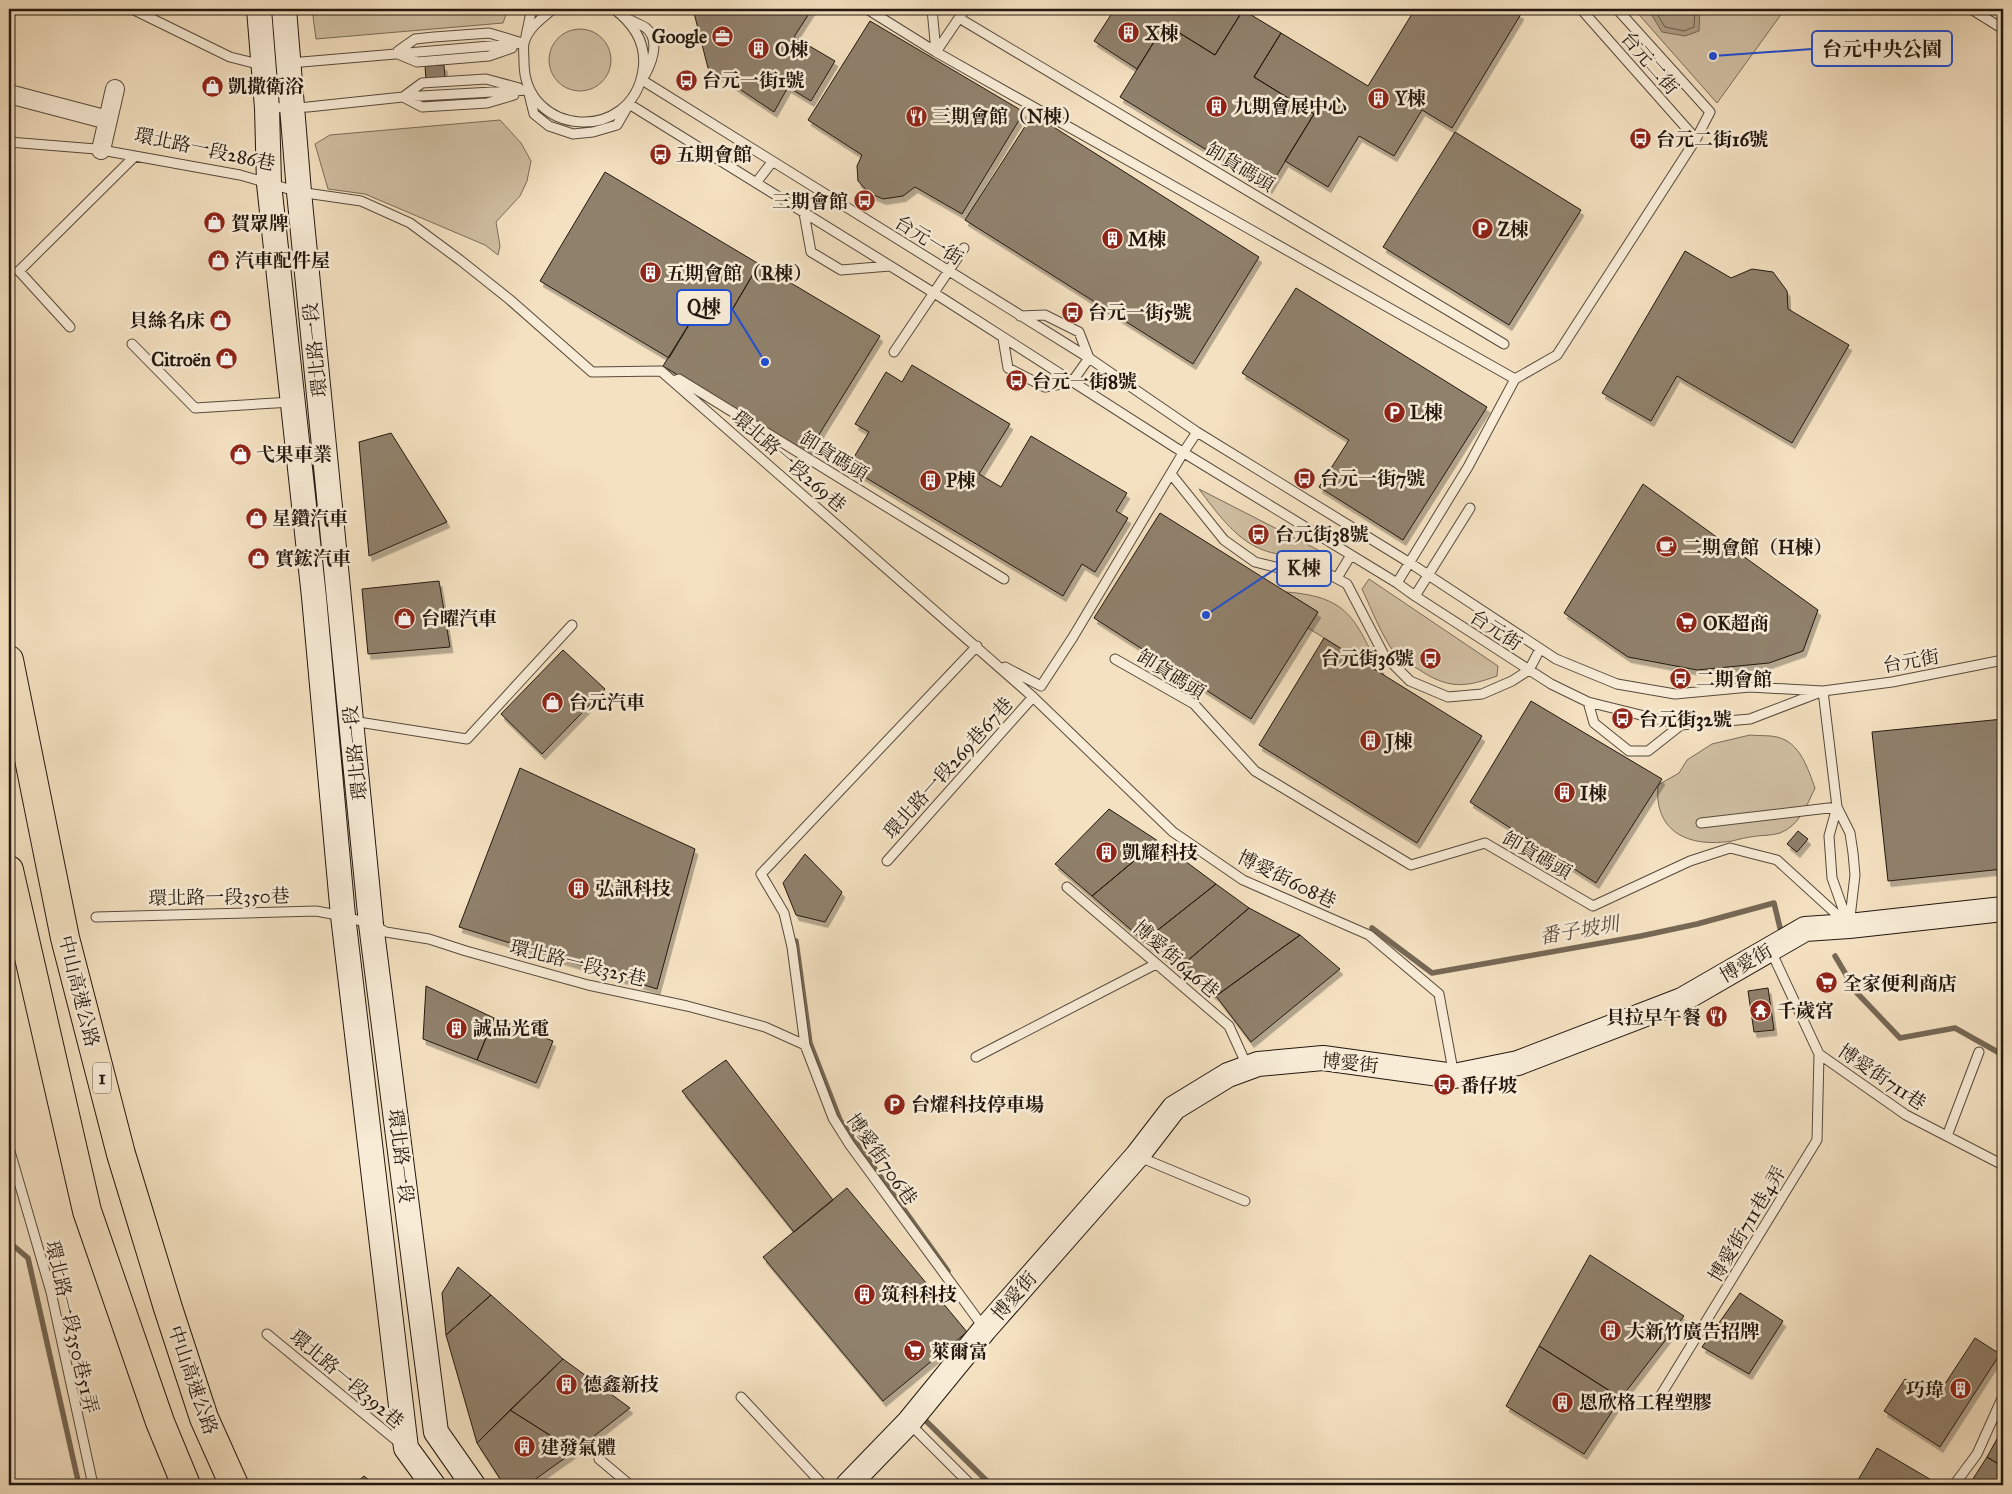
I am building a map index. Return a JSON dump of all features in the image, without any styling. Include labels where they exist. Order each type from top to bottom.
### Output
[{"type":"highway","name":"中山高速公路","points":[[9,660],[65,938],[121,1154],[204,1418],[234,1485]]},
{"type":"highway","points":[[9,870],[87,1211],[160,1422],[186,1485]]},
{"type":"street","name":"環北路一段","points":[[258,9],[275,64],[293,107],[299,192],[371,924],[436,1432],[473,1485]]},
{"type":"street","name":"環北路一段","points":[[284,9],[267,108],[269,184],[314,597],[343,916],[388,1283],[406,1448],[433,1485]]},
{"type":"street","points":[[101,150],[115,89]]},
{"type":"street","points":[[9,94],[108,120]]},
{"type":"street","name":"博愛街","points":[[848,1485],[909,1422],[985,1329],[1137,1156],[1174,1108],[1228,1075],[1258,1064],[1323,1058],[1454,1076],[1518,1063],[1682,1000],[1805,928],[1849,926],[2003,909]]},
{"type":"lane","points":[[132,9],[230,56],[275,64],[524,43]]},
{"type":"lane","points":[[536,9],[531,12],[524,43],[524,76],[528,90],[544,108],[561,118],[580,123],[600,120],[618,112],[629,104],[642,80],[645,60],[641,40],[630,22],[614,9]]},
{"type":"lane","points":[[524,43],[538,21],[553,9]]},
{"type":"lane","points":[[624,17],[630,9]]},
{"type":"lane","points":[[868,9],[936,52],[1515,379]]},
{"type":"lane","points":[[932,9],[936,52]]},
{"type":"lane","points":[[936,52],[965,9]]},
{"type":"lane","name":"台元二街","points":[[1581,9],[1696,139],[1710,112],[1617,9]]},
{"type":"lane","points":[[1972,9],[2003,29]]},
{"type":"lane","name":"卸貨碼頭","points":[[959,18],[1504,344]]},
{"type":"lane","points":[[403,97],[422,83],[486,79],[528,90]]},
{"type":"lane","name":"台元一街","points":[[642,80],[1089,358],[1197,432]]},
{"type":"lane","points":[[267,108],[308,107],[403,97],[528,90]]},
{"type":"lane","points":[[629,104],[933,293],[1183,453]]},
{"type":"lane","points":[[1397,583],[1468,467],[1515,379],[1557,355],[1696,139]]},
{"type":"lane","name":"環北路一段286巷","points":[[9,142],[101,150],[240,176],[299,192]]},
{"type":"lane","points":[[70,327],[19,271],[135,156]]},
{"type":"lane","points":[[756,183],[772,162]]},
{"type":"lane","name":"環北路一段269巷","points":[[299,192],[361,201],[410,223],[502,294],[592,372],[661,371],[977,646]]},
{"type":"lane","points":[[804,213],[811,252],[841,270],[890,266]]},
{"type":"lane","points":[[894,352],[964,248]]},
{"type":"lane","points":[[1003,338],[1008,368],[1045,387],[1072,382],[1089,358],[1079,332],[1045,315],[1020,316]]},
{"type":"lane","points":[[132,344],[196,408],[293,402]]},
{"type":"lane","name":"卸貨碼頭","points":[[673,381],[679,379],[1004,579]]},
{"type":"lane","points":[[993,661],[1041,686],[1073,637],[1197,432]]},
{"type":"lane","name":"台元街","points":[[1197,432],[1410,563],[1556,659],[1617,684],[1675,694],[1750,687],[1823,691],[1892,682],[2003,660]]},
{"type":"lane","name":"台元街","points":[[1183,453],[1397,583],[1551,684],[1588,702],[1681,725],[1750,719],[1823,691]]},
{"type":"lane","points":[[1171,474],[1224,540],[1255,562],[1287,570],[1323,571],[1347,584],[1384,655],[1410,680],[1448,697],[1482,694],[1512,681],[1529,670],[1540,649]]},
{"type":"lane","points":[[1415,596],[1470,508]]},
{"type":"lane","points":[[1336,578],[1352,555]]},
{"type":"lane","points":[[352,721],[467,739],[572,625]]},
{"type":"lane","name":"博愛街608巷","points":[[977,646],[1033,697],[1173,832],[1243,880],[1369,935],[1439,994],[1454,1076]]},
{"type":"lane","name":"博愛街706巷","points":[[977,646],[761,874],[784,913],[792,947],[805,1045],[833,1118],[850,1146],[985,1329]]},
{"type":"lane","name":"卸貨碼頭","points":[[1115,660],[1194,704],[1255,771],[1411,865],[1485,843],[1593,906],[1690,861],[1730,848],[1777,860],[1849,926]]},
{"type":"lane","points":[[1823,691],[1837,806],[1850,833],[1853,853],[1855,875],[1849,926]]},
{"type":"lane","name":"環北路一段269巷67巷","points":[[888,861],[1033,697]]},
{"type":"lane","points":[[1588,702],[1594,723],[1630,750],[1648,752],[1681,725]]},
{"type":"lane","points":[[1837,806],[1828,836],[1832,878],[1849,926]]},
{"type":"lane","points":[[1702,822],[1837,806]]},
{"type":"lane","name":"博愛街646巷","points":[[1067,887],[1229,1026],[1248,1068]]},
{"type":"lane","name":"環北路一段350巷","points":[[96,916],[316,911],[343,916]]},
{"type":"lane","name":"環北路一段325巷","points":[[343,916],[371,924],[386,932],[429,939],[466,952],[588,985],[687,1006],[765,1027],[805,1045]]},
{"type":"lane","name":"博愛街711巷","points":[[1770,949],[1819,1054],[1906,1115],[2003,1165]]},
{"type":"lane","points":[[976,1057],[1156,964]]},
{"type":"lane","points":[[1947,1136],[1979,1052]]},
{"type":"lane","name":"博愛街711巷4弄","points":[[1659,1398],[1817,1140],[1819,1054]]},
{"type":"lane","name":"環北路一段350巷51弄","points":[[9,1148],[51,1292],[92,1485]]},
{"type":"lane","points":[[1137,1156],[1244,1200]]},
{"type":"lane","name":"環北路一段392巷","points":[[267,1334],[406,1448]]},
{"type":"lane","points":[[1954,1485],[1977,1454],[2003,1396]]},
{"type":"lane","points":[[741,1397],[823,1485]]},
{"type":"lane","points":[[909,1422],[972,1485]]},
{"type":"lane","points":[[599,1459],[630,1485]]},
{"type":"shaded area","points":[[312,9],[508,9],[503,23],[316,39]]},
{"type":"shaded area","points":[[1634,9],[1785,9],[1717,103]]},
{"type":"shaded area","points":[[574,29],[586,29],[602,38],[609,48],[611,60],[609,72],[602,82],[586,91],[574,91],[563,86],[554,77],[549,66],[549,54],[554,43],[563,34]]},
{"type":"shaded area","points":[[500,120],[521,143],[531,161],[527,181],[520,196],[496,222],[500,246],[498,255],[485,245],[365,194],[328,189],[315,144],[330,135]]},
{"type":"shaded area","points":[[1199,489],[1320,551],[1298,555],[1280,554],[1263,550],[1249,543],[1236,533]]},
{"type":"shaded area","points":[[1369,579],[1498,666],[1497,676],[1475,683],[1447,683],[1429,676],[1400,659],[1383,634],[1362,589]]},
{"type":"shaded area","points":[[1286,592],[1309,595],[1326,600],[1339,607],[1358,627],[1384,675],[1308,628],[1318,612]]},
{"type":"shaded area","points":[[1750,735],[1774,736],[1785,740],[1792,744],[1802,757],[1815,788],[1797,820],[1787,830],[1780,833],[1727,842],[1696,841],[1674,831],[1666,823],[1661,813],[1658,800],[1658,785],[1679,773],[1687,760],[1712,744]]},
{"type":"water","points":[[1648,9],[1700,9],[1699,31],[1685,36],[1662,32]]},
{"type":"building","name":"O棟","points":[[693,9],[812,9],[794,37],[835,61],[811,101],[788,87],[774,112],[708,68]]},
{"type":"building","name":"X棟","points":[[1112,9],[1243,10],[1215,55],[1165,24],[1137,69],[1094,41],[1114,10]]},
{"type":"building","name":"Y棟","points":[[1415,9],[1512,9],[1521,14],[1452,128],[1422,110],[1394,156],[1359,136],[1328,187],[1285,161],[1314,114],[1254,77],[1281,33],[1368,86]]},
{"type":"building","name":"九期會展中心","points":[[1243,10],[1281,33],[1254,77],[1314,114],[1269,188],[1120,97],[1165,24],[1215,55]]},
{"type":"building","name":"三期會館（N棟）","points":[[870,21],[1024,112],[962,214],[915,187],[903,196],[883,199],[869,193],[858,181],[857,166],[862,155],[808,120]]},
{"type":"building","points":[[444,65],[445,78],[426,80],[425,66]]},
{"type":"building","name":"M棟","points":[[1033,114],[1259,257],[1193,364],[965,220]]},
{"type":"building","name":"Z棟","points":[[1455,132],[1581,210],[1509,325],[1383,247]]},
{"type":"building","name":"五期會館（R棟）","points":[[605,172],[759,264],[732,310],[707,295],[669,358],[540,281]]},
{"type":"building","points":[[1685,251],[1731,278],[1752,269],[1773,272],[1787,291],[1788,309],[1849,345],[1792,443],[1677,376],[1651,421],[1602,393]]},
{"type":"building","points":[[759,264],[880,336],[807,454],[663,366],[707,295],[732,310]]},
{"type":"building","name":"L棟","points":[[1296,288],[1487,407],[1403,540],[1319,487],[1349,440],[1242,373]]},
{"type":"building","name":"P棟","points":[[912,365],[1010,424],[979,474],[1001,487],[1031,436],[1127,493],[1116,511],[1128,518],[1095,572],[1082,564],[1063,596],[848,467],[869,432],[855,424],[886,372],[902,382]]},
{"type":"building","points":[[391,433],[447,522],[369,556],[359,442]]},
{"type":"building","name":"二期會館（H棟）","points":[[1643,484],[1818,610],[1803,651],[1769,663],[1697,670],[1628,657],[1564,613]]},
{"type":"building","points":[[1160,513],[1318,612],[1251,719],[1094,618]]},
{"type":"building","name":"台曜汽車","points":[[439,581],[450,647],[368,654],[362,589]]},
{"type":"building","name":"J棟","points":[[1324,638],[1482,736],[1417,843],[1259,745]]},
{"type":"building","name":"台元汽車","points":[[563,650],[605,689],[542,754],[501,714]]},
{"type":"building","name":"I棟","points":[[1531,701],[1662,779],[1596,883],[1470,802]]},
{"type":"building","points":[[2003,719],[2003,869],[1888,881],[1872,732]]},
{"type":"building","name":"弘訊科技","points":[[520,768],[695,849],[657,989],[459,927]]},
{"type":"building","name":"凱耀科技","points":[[1109,809],[1158,841],[1092,896],[1055,864]]},
{"type":"building","points":[[1798,831],[1808,839],[1797,852],[1787,844]]},
{"type":"building","points":[[1158,841],[1216,884],[1144,941],[1092,896]]},
{"type":"building","points":[[805,854],[842,892],[825,922],[796,915],[783,883]]},
{"type":"building","points":[[1216,884],[1249,908],[1179,968],[1144,941]]},
{"type":"building","points":[[1249,908],[1300,935],[1216,996],[1179,968]]},
{"type":"building","points":[[1300,935],[1340,969],[1251,1042],[1216,996]]},
{"type":"building","name":"誠品光電","points":[[426,986],[494,1018],[477,1060],[423,1039]]},
{"type":"building","name":"千歲宮","points":[[1768,988],[1774,1030],[1754,1032],[1748,991]]},
{"type":"building","points":[[494,1018],[553,1041],[536,1083],[477,1060]]},
{"type":"building","points":[[726,1060],[833,1200],[794,1232],[682,1091]]},
{"type":"building","name":"筑科科技","points":[[847,1188],[967,1332],[883,1401],[763,1257]]},
{"type":"building","name":"大新竹廣告招牌","points":[[1590,1255],[1684,1316],[1621,1398],[1539,1346]]},
{"type":"building","points":[[458,1267],[491,1295],[446,1335],[442,1293]]},
{"type":"building","points":[[1740,1293],[1783,1321],[1749,1374],[1702,1347]]},
{"type":"building","points":[[491,1295],[563,1359],[477,1443],[446,1335]]},
{"type":"building","name":"巧瑋","points":[[1975,1338],[2000,1354],[1940,1447],[1884,1411],[1905,1379],[1935,1399]]},
{"type":"building","name":"恩欣格工程塑膠","points":[[1539,1346],[1621,1398],[1584,1454],[1506,1406]]},
{"type":"building","name":"德鑫新技","points":[[563,1359],[630,1408],[575,1451],[510,1410]]},
{"type":"building","name":"建發氣體","points":[[510,1410],[575,1451],[527,1485],[504,1485],[477,1443]]},
{"type":"building","points":[[2003,1428],[2003,1467],[1987,1457]]},
{"type":"building","points":[[1877,1448],[1933,1481],[1929,1485],[1855,1485]]},
{"type":"building","points":[[1987,1457],[2003,1467],[2003,1485],[1969,1485]]},
{"type":"building","points":[[364,1476],[375,1485],[354,1485]]},
{"type":"waterway","name":"番子坡圳","points":[[1372,928],[1432,973],[1641,936],[1697,924],[1774,903],[1781,932]]},
{"type":"waterway","points":[[796,941],[810,1043],[840,1120],[948,1271]]},
{"type":"waterway","name":"番子坡圳","points":[[1835,956],[1857,993],[1900,1038],[1955,1028],[2003,1055]]},
{"type":"waterway","points":[[9,1242],[28,1258],[79,1485]]},
{"type":"waterway","points":[[925,1420],[991,1485]]},
{"type":"place","name":"X棟","points":[[1129,33]]},
{"type":"place","name":"Google","points":[[723,36]]},
{"type":"place","name":"O棟","points":[[759,49]]},
{"type":"place","name":"台元中央公園","points":[[1713,56]]},
{"type":"place","name":"台元一街1號","points":[[686,80]]},
{"type":"place","name":"凱撒衛浴","points":[[212,86]]},
{"type":"place","name":"Y棟","points":[[1379,98]]},
{"type":"place","name":"九期會展中心","points":[[1217,106]]},
{"type":"place","name":"三期會館（N棟）","points":[[916,116]]},
{"type":"place","name":"台元二街16號","points":[[1640,139]]},
{"type":"place","name":"五期會館","points":[[660,154]]},
{"type":"place","name":"三期會館","points":[[864,201]]},
{"type":"place","name":"賀眾牌","points":[[215,223]]},
{"type":"place","name":"Z棟","points":[[1482,229]]},
{"type":"place","name":"M棟","points":[[1112,239]]},
{"type":"place","name":"汽車配件屋","points":[[219,260]]},
{"type":"place","name":"五期會館（R棟）","points":[[650,273]]},
{"type":"place","name":"台元一街5號","points":[[1072,312]]},
{"type":"place","name":"貝絲名床","points":[[221,320]]},
{"type":"place","name":"Citroën","points":[[227,359]]},
{"type":"place","name":"Q棟","points":[[765,362]]},
{"type":"place","name":"台元一街8號","points":[[1016,381]]},
{"type":"place","name":"L棟","points":[[1394,412]]},
{"type":"place","name":"弋果車業","points":[[240,454]]},
{"type":"place","name":"台元一街7號","points":[[1304,478]]},
{"type":"place","name":"P棟","points":[[930,480]]},
{"type":"place","name":"星鑽汽車","points":[[256,518]]},
{"type":"place","name":"台元街38號","points":[[1259,534]]},
{"type":"place","name":"二期會館（H棟）","points":[[1667,547]]},
{"type":"place","name":"實鋐汽車","points":[[259,558]]},
{"type":"place","name":"K棟","points":[[1206,615]]},
{"type":"place","name":"台曜汽車","points":[[405,618]]},
{"type":"place","name":"OK超商","points":[[1687,623]]},
{"type":"place","name":"台元街36號","points":[[1430,658]]},
{"type":"place","name":"二期會館","points":[[1680,679]]},
{"type":"place","name":"台元汽車","points":[[553,702]]},
{"type":"place","name":"台元街32號","points":[[1623,719]]},
{"type":"place","name":"J棟","points":[[1370,741]]},
{"type":"place","name":"I棟","points":[[1564,793]]},
{"type":"place","name":"凱耀科技","points":[[1106,852]]},
{"type":"place","name":"弘訊科技","points":[[579,888]]},
{"type":"place","name":"全家便利商店","points":[[1827,983]]},
{"type":"place","name":"千歲宮","points":[[1761,1010]]},
{"type":"place","name":"貝拉早午餐","points":[[1717,1017]]},
{"type":"place","name":"誠品光電","points":[[457,1028]]},
{"type":"place","name":"番仔坡","points":[[1444,1085]]},
{"type":"place","name":"台燿科技停車場","points":[[895,1104]]},
{"type":"place","name":"筑科科技","points":[[865,1294]]},
{"type":"place","name":"大新竹廣告招牌","points":[[1610,1331]]},
{"type":"place","name":"萊爾富","points":[[915,1351]]},
{"type":"place","name":"德鑫新技","points":[[567,1384]]},
{"type":"place","name":"巧瑋","points":[[1960,1389]]},
{"type":"place","name":"恩欣格工程塑膠","points":[[1563,1402]]},
{"type":"place","name":"建發氣體","points":[[524,1447]]}]
